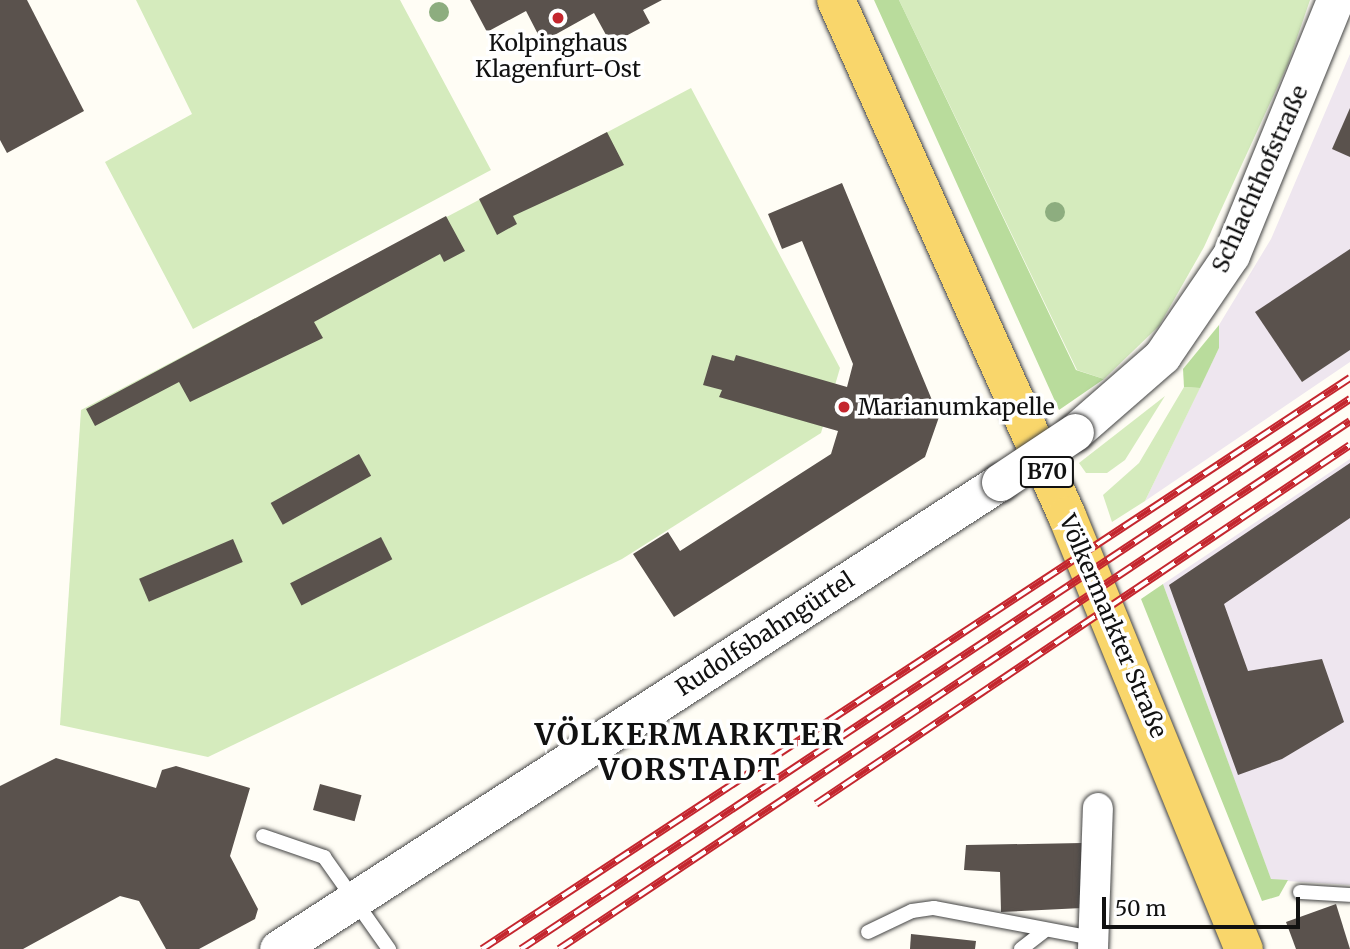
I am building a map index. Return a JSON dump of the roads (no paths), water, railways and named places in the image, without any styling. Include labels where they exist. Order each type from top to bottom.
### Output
[{"type":"main road","name":"Völkermarkter Straße","points":[[836,0],[1072,528],[1244,949]]},
{"type":"street","name":"Schlachthofstraße","points":[[1075,432],[1161,356],[1231,255],[1335,0]]},
{"type":"street","name":"Rudolfsbahngürtel","points":[[278,949],[1075,432]]},
{"type":"street","points":[[1093,944],[1098,808]]},
{"type":"lane","points":[[263,836],[324,857],[358,897],[389,949]]},
{"type":"lane","points":[[1300,892],[1350,895]]},
{"type":"lane","points":[[867,932],[912,911],[934,908],[1093,944]]},
{"type":"lane","points":[[1021,949],[1044,931]]},
{"type":"railway","points":[[482,949],[1350,378]]},
{"type":"railway","points":[[521,949],[1350,399]]},
{"type":"railway","points":[[559,949],[1350,421]]},
{"type":"railway","points":[[816,804],[1350,445]]},
{"type":"place","name":"Kolpinghaus Klagenfurt-Ost","points":[[558,18]]},
{"type":"place","name":"Marianumkapelle","points":[[844,407]]},
{"type":"district","name":"VÖLKERMARKTER VORSTADT","points":[[690,751]]}]
